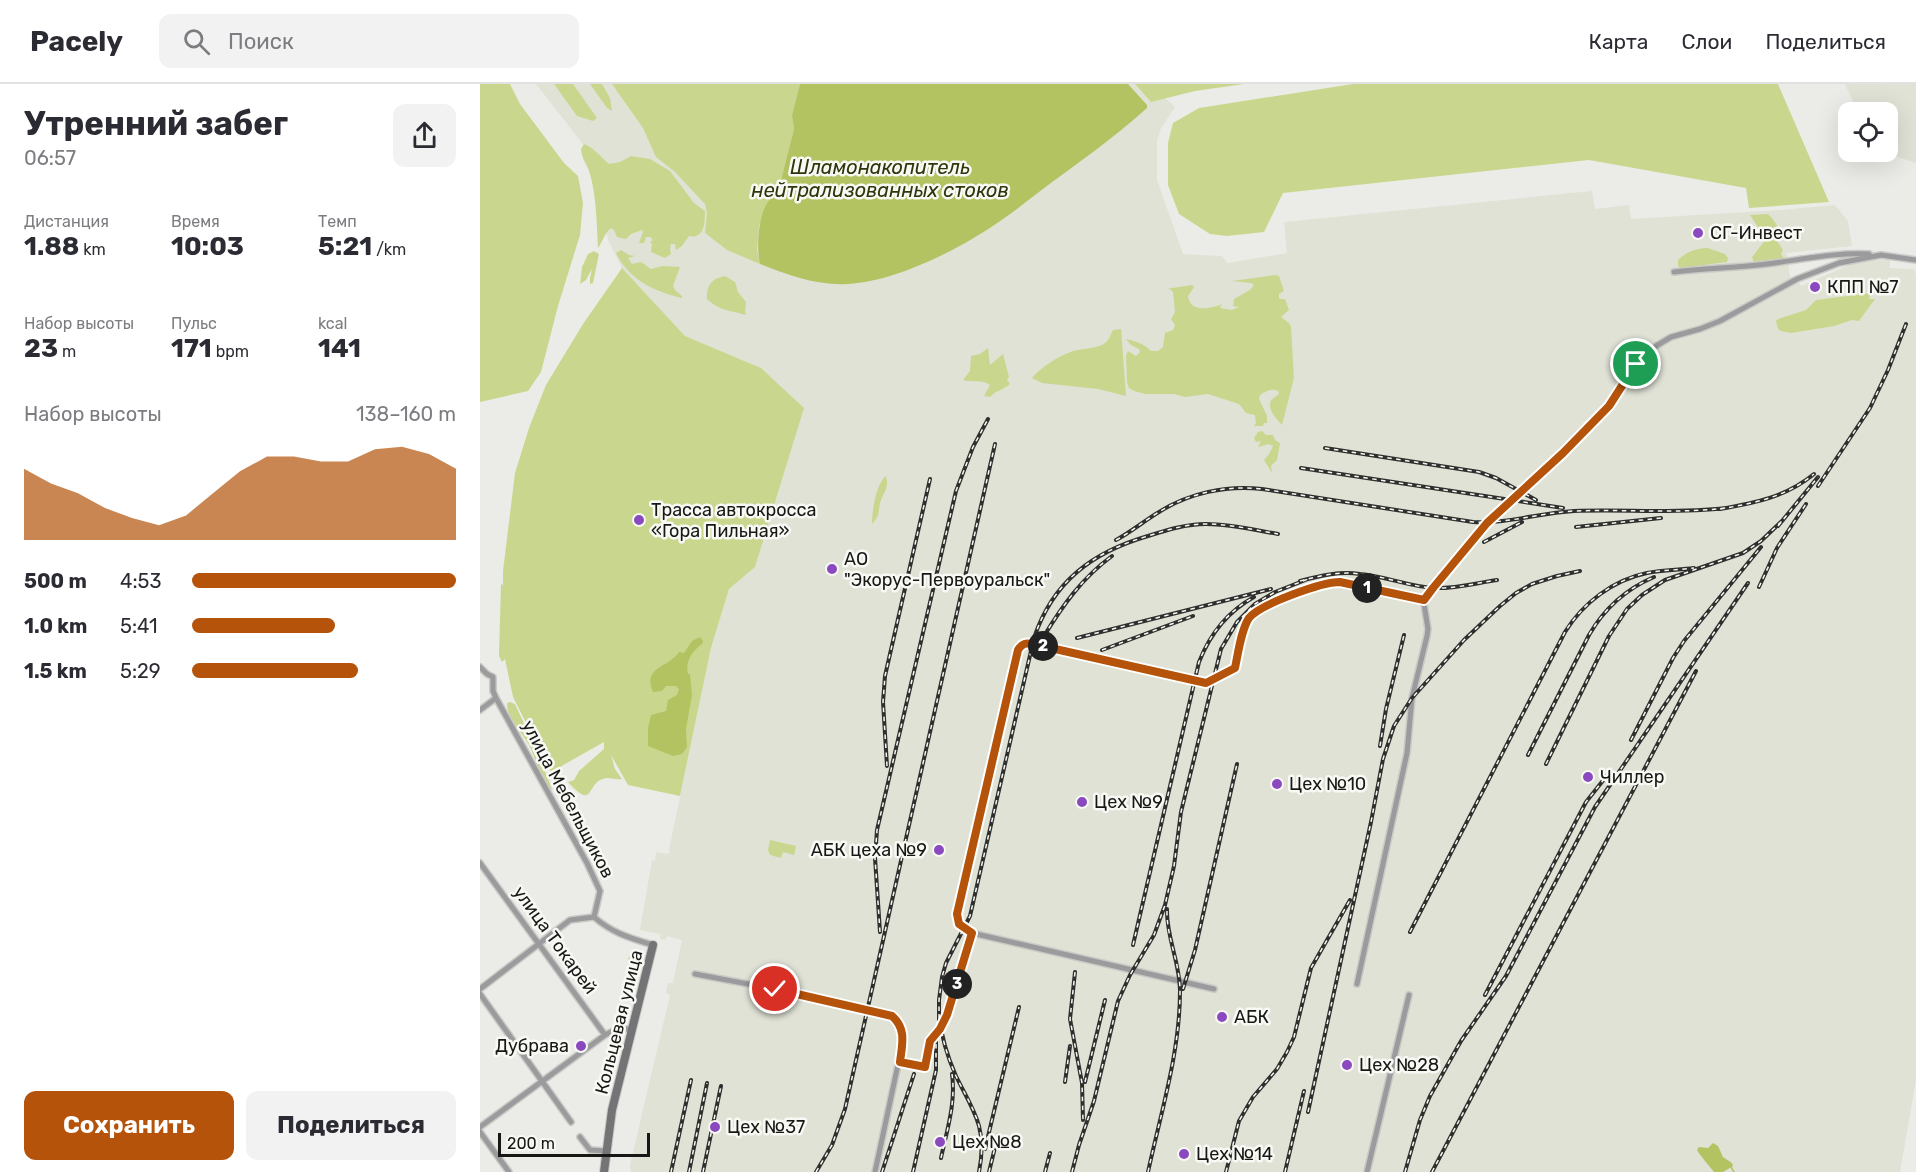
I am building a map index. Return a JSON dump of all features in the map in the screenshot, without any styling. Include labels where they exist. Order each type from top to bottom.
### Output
[{"type":"street","points":[[1674,272],[1744,267],[1848,254],[1900,256],[1916,260]]},
{"type":"street","points":[[1357,984],[1407,753],[1412,698],[1427,636],[1424,600],[1487,523],[1563,453],[1609,406],[1632,369],[1648,353],[1671,337],[1720,321],[1797,279],[1839,263],[1881,255]]},
{"type":"street","points":[[1214,989],[972,933],[959,924],[957,914],[1018,650],[1027,643],[1033,644],[1206,683],[1235,668],[1245,629],[1252,615],[1262,608],[1291,596],[1340,582],[1424,600]]},
{"type":"street","name":"улица Мебельщиков","points":[[480,666],[487,675],[493,677],[493,691],[496,698],[587,863],[600,891],[594,916]]},
{"type":"street","points":[[480,710],[496,698]]},
{"type":"street","name":"улица Токарей","points":[[480,863],[605,1035]]},
{"type":"street","points":[[480,989],[570,920],[594,916]]},
{"type":"street","name":"Кольцевая улица","points":[[594,916],[617,934],[653,945],[612,1110],[604,1172]]},
{"type":"street","points":[[900,1062],[925,1067],[930,1041],[940,1029],[947,1015],[972,933]]},
{"type":"street","points":[[695,974],[775,989],[892,1016],[897,1021],[903,1032],[900,1062],[875,1172]]},
{"type":"street","points":[[480,994],[571,1122]]},
{"type":"street","points":[[1367,1172],[1409,996]]},
{"type":"street","points":[[480,1126],[605,1035],[617,1029],[632,1029]]},
{"type":"street","points":[[480,1132],[509,1172]]},
{"type":"street","points":[[580,1137],[590,1150],[606,1151]]},
{"type":"shaded area","points":[[480,84],[510,84],[520,104],[564,163],[578,176],[583,203],[580,235],[541,372],[528,391],[480,402]]},
{"type":"shaded area","points":[[536,84],[1150,84],[1175,107],[1161,128],[1157,141],[1157,180],[1183,254],[1222,256],[1228,263],[1287,253],[1284,222],[1592,191],[1595,209],[1629,205],[1631,219],[1835,205],[1848,221],[1852,246],[1787,253],[1790,277],[1796,277],[1801,286],[1858,261],[1890,260],[1890,268],[1914,269],[1916,275],[1916,1080],[1900,1172],[631,1172],[630,1165],[670,995],[666,993],[668,983],[673,983],[682,940],[667,936],[665,940],[660,939],[660,934],[640,930],[652,860],[655,861],[656,852],[668,854],[670,852],[711,648],[729,589],[755,567],[761,368],[685,336],[622,268],[608,240],[599,178],[590,155]]},
{"type":"shaded area","points":[[554,84],[573,84],[597,118],[593,121],[577,116]]},
{"type":"shaded area","points":[[590,84],[602,84],[610,98],[612,111],[607,108]]},
{"type":"shaded area","points":[[612,84],[800,84],[792,115],[794,129],[782,176],[782,189],[771,199],[759,225],[757,251],[760,264],[727,250],[705,233],[707,213],[705,204],[675,172],[656,157],[643,128]]},
{"type":"shaded area","points":[[1135,84],[1244,84],[1195,91],[1151,102]]},
{"type":"shaded area","points":[[1353,84],[1778,84],[1829,202],[1749,208],[1746,188],[1589,160],[1283,193],[1264,232],[1227,236],[1210,234],[1179,214],[1168,185],[1168,143],[1173,123],[1199,108]]},
{"type":"shaded area","points":[[1845,84],[1916,84],[1916,163],[1898,157],[1898,102],[1853,102]]},
{"type":"shaded area","points":[[584,144],[609,164],[620,162],[631,156],[650,159],[670,171],[694,203],[705,211],[701,233],[689,236],[676,250],[675,244],[671,244],[671,254],[665,258],[651,252],[650,242],[653,240],[650,237],[646,237],[644,243],[639,243],[642,230],[631,234],[626,239],[617,237],[611,228],[598,248],[593,188],[581,149]]},
{"type":"shaded area","points":[[1768,214],[1777,226],[1779,237],[1777,241],[1783,250],[1781,254],[1784,258],[1754,262],[1752,257],[1766,239],[1760,239],[1763,231],[1750,215]]},
{"type":"shaded area","points":[[1708,248],[1725,254],[1728,258],[1727,262],[1681,268],[1678,266],[1678,260],[1685,255]]},
{"type":"shaded area","points":[[621,250],[635,256],[628,258],[632,264],[641,262],[651,269],[663,266],[680,267],[673,286],[682,298],[662,292],[636,278],[617,255],[616,253]]},
{"type":"shaded area","points":[[594,251],[599,254],[593,283],[590,284],[592,269],[586,280],[580,284],[582,267],[588,254]]},
{"type":"shaded area","name":"Трасса автокросса «Гора Пильная»","points":[[622,268],[685,336],[761,368],[804,408],[755,567],[729,589],[711,648],[680,796],[628,785],[611,755],[615,769],[622,779],[600,780],[587,795],[577,791],[568,782],[574,780],[579,771],[604,749],[604,742],[551,772],[513,697],[505,659],[502,662],[499,656],[501,583],[503,586],[515,473],[529,428],[546,385],[583,324]]},
{"type":"shaded area","points":[[725,276],[735,282],[738,292],[746,302],[746,315],[722,308],[707,299],[711,283]]},
{"type":"shaded area","points":[[1279,276],[1284,291],[1279,294],[1279,298],[1285,299],[1289,310],[1281,317],[1291,327],[1294,378],[1282,425],[1270,407],[1271,400],[1279,394],[1275,390],[1269,390],[1260,395],[1259,399],[1267,416],[1267,423],[1263,426],[1254,426],[1255,415],[1246,413],[1239,404],[1208,394],[1185,397],[1174,394],[1145,394],[1129,388],[1126,356],[1128,351],[1136,356],[1140,352],[1126,339],[1142,344],[1151,351],[1158,351],[1163,347],[1165,333],[1173,330],[1175,325],[1171,319],[1175,312],[1173,292],[1166,289],[1192,285],[1194,287],[1188,296],[1192,305],[1206,308],[1222,304],[1220,308],[1232,310],[1239,307],[1233,306],[1234,299],[1250,290],[1254,285],[1232,281]]},
{"type":"shaded area","points":[[1871,293],[1869,299],[1875,299],[1859,321],[1852,320],[1834,326],[1791,333],[1778,329],[1776,321],[1778,319],[1806,310],[1816,300]]},
{"type":"shaded area","points":[[1121,329],[1126,396],[1098,389],[1042,383],[1032,378],[1041,369],[1060,357],[1072,351],[1103,344],[1113,330]]},
{"type":"shaded area","points":[[988,348],[990,365],[1003,354],[1009,377],[1007,380],[1010,384],[990,397],[984,396],[990,385],[984,382],[963,380],[970,371],[971,356],[980,354]]},
{"type":"shaded area","points":[[1262,431],[1266,435],[1273,435],[1280,443],[1277,460],[1271,466],[1272,473],[1264,460],[1273,446],[1269,444],[1258,447],[1261,441],[1256,442],[1254,438],[1258,432]]},
{"type":"shaded area","points":[[886,476],[886,488],[878,514],[872,524],[877,491]]},
{"type":"shaded area","points":[[507,703],[515,704],[553,791],[542,776],[528,743],[510,716]]},
{"type":"shaded area","points":[[770,840],[796,846],[794,855],[783,852],[781,858],[770,855],[768,850]]},
{"type":"shaded area","points":[[634,951],[640,952],[636,971],[637,983],[634,986],[626,986],[625,981],[632,975],[628,969],[632,964],[628,960]]},
{"type":"water","name":"Шламонакопитель нейтрализованных стоков","points":[[800,84],[1128,84],[1147,105],[1147,108],[1108,141],[1012,213],[969,241],[929,261],[888,277],[867,282],[837,284],[803,279],[760,264],[758,239],[763,211],[771,198],[782,189],[782,176],[794,129],[792,115]]},
{"type":"water","points":[[700,637],[702,644],[692,653],[688,661],[692,695],[686,729],[687,747],[682,754],[673,756],[648,746],[648,728],[651,715],[666,711],[668,700],[677,695],[679,689],[676,686],[666,686],[662,691],[653,692],[651,677],[658,668],[679,652],[684,653],[692,641]]},
{"type":"water","points":[[1713,1143],[1718,1146],[1723,1157],[1732,1163],[1733,1166],[1723,1172],[1714,1172],[1697,1150],[1699,1147],[1708,1148]]},
{"type":"waterway","points":[[1731,1167],[1734,1172]]},
{"type":"railway","points":[[1818,486],[1870,408],[1906,324]]},
{"type":"railway","points":[[880,932],[875,858],[877,830],[956,491],[973,447],[988,419]]},
{"type":"railway","points":[[816,1172],[832,1145],[845,1109],[995,444]]},
{"type":"railway","points":[[1325,448],[1479,472],[1496,478],[1536,500]]},
{"type":"railway","points":[[1301,468],[1563,508]]},
{"type":"railway","points":[[1720,509],[1781,494],[1814,474]]},
{"type":"railway","points":[[1778,526],[1818,477]]},
{"type":"railway","points":[[887,766],[883,702],[885,676],[930,479]]},
{"type":"railway","points":[[1116,540],[1171,505],[1195,495],[1235,488],[1262,489],[1473,522],[1574,511],[1688,511],[1726,508]]},
{"type":"railway","points":[[1759,587],[1777,548],[1806,504]]},
{"type":"railway","points":[[1576,527],[1661,518]]},
{"type":"railway","points":[[1546,764],[1609,636],[1627,609],[1642,595],[1665,580],[1743,553],[1761,541],[1783,520]]},
{"type":"railway","points":[[1484,542],[1522,522]]},
{"type":"railway","points":[[939,1020],[942,977],[946,963],[970,916],[1034,638],[1052,600],[1064,585],[1093,560],[1128,543],[1162,532],[1184,526],[1206,524],[1278,534]]},
{"type":"railway","points":[[1631,740],[1684,641],[1761,547]]},
{"type":"railway","points":[[1044,636],[1074,593],[1091,573],[1112,556]]},
{"type":"railway","points":[[1410,932],[1572,621],[1590,602],[1622,581],[1658,571],[1694,568]]},
{"type":"railway","points":[[1308,1112],[1383,759],[1394,726],[1412,698],[1464,640],[1500,606],[1532,584],[1580,571]]},
{"type":"railway","points":[[1300,581],[1344,573],[1433,588],[1457,587],[1497,580]]},
{"type":"railway","points":[[1528,755],[1595,626],[1609,608],[1625,594],[1654,577]]},
{"type":"railway","points":[[1072,1172],[1094,1101],[1118,1001],[1130,975],[1154,935],[1165,905],[1174,866],[1181,812],[1221,649],[1237,622],[1255,604],[1275,592],[1308,579]]},
{"type":"railway","points":[[1405,1172],[1420,1120],[1430,1096],[1461,1041],[1506,976],[1595,807],[1748,583]]},
{"type":"railway","points":[[1077,638],[1271,589]]},
{"type":"railway","points":[[1133,945],[1199,662],[1208,642],[1220,625],[1254,597]]},
{"type":"railway","points":[[1102,650],[1193,616]]},
{"type":"railway","points":[[1380,746],[1386,709],[1404,635]]},
{"type":"railway","points":[[1432,1172],[1696,671]]},
{"type":"railway","points":[[1183,989],[1195,950],[1237,764]]},
{"type":"railway","points":[[1485,995],[1586,802],[1609,773]]},
{"type":"railway","points":[[1226,1172],[1239,1121],[1253,1097],[1277,1069],[1287,1052],[1294,1037],[1311,968],[1350,900]]},
{"type":"railway","points":[[1148,1172],[1169,1082],[1179,1014],[1178,970],[1167,909]]},
{"type":"railway","points":[[1075,972],[1070,1019],[1082,1083],[1083,1120]]},
{"type":"railway","points":[[1085,1082],[1105,1000]]},
{"type":"railway","points":[[985,1149],[1019,1007]]},
{"type":"railway","points":[[939,1014],[950,1061],[979,1126],[982,1149],[979,1172]]},
{"type":"railway","points":[[913,1172],[936,1070],[936,1037]]},
{"type":"railway","points":[[1065,1082],[1070,1046]]},
{"type":"railway","points":[[882,1172],[914,1074]]},
{"type":"railway","points":[[941,1158],[952,1106],[952,1074]]},
{"type":"railway","points":[[671,1172],[691,1080]]},
{"type":"railway","points":[[689,1172],[707,1083]]},
{"type":"railway","points":[[703,1172],[721,1086]]},
{"type":"railway","points":[[1285,1172],[1304,1091]]},
{"type":"railway","points":[[989,1172],[998,1135]]},
{"type":"railway","points":[[1045,1172],[1050,1153]]},
{"type":"place","name":"СГ-Инвест","points":[[1698,233]]},
{"type":"place","name":"КПП №7","points":[[1815,287]]},
{"type":"place","name":"Трасса автокросса «Гора Пильная»","points":[[639,520]]},
{"type":"place","name":"АО \"Экорус-Первоуральск\"","points":[[832,569]]},
{"type":"place","name":"Чиллер","points":[[1588,777]]},
{"type":"place","name":"Цех №10","points":[[1277,784]]},
{"type":"place","name":"Цех №9","points":[[1082,802]]},
{"type":"place","name":"АБК цеха №9","points":[[939,850]]},
{"type":"place","name":"АБК","points":[[1222,1017]]},
{"type":"place","name":"Дубрава","points":[[581,1046]]},
{"type":"place","name":"Цех №28","points":[[1347,1065]]},
{"type":"place","name":"Цех №37","points":[[715,1127]]},
{"type":"place","name":"Цех №8","points":[[940,1142]]},
{"type":"place","name":"Цех №14","points":[[1184,1154]]},
{"type":"route","points":[[775,989],[892,1016],[903,1032],[900,1062],[925,1067],[930,1041],[944,1023],[972,933],[959,924],[957,914],[1018,650],[1022,645],[1033,644],[1206,683],[1235,668],[1245,629],[1252,615],[1262,608],[1300,592],[1340,582],[1424,600],[1487,523],[1575,442],[1609,406],[1636,364]]}]
